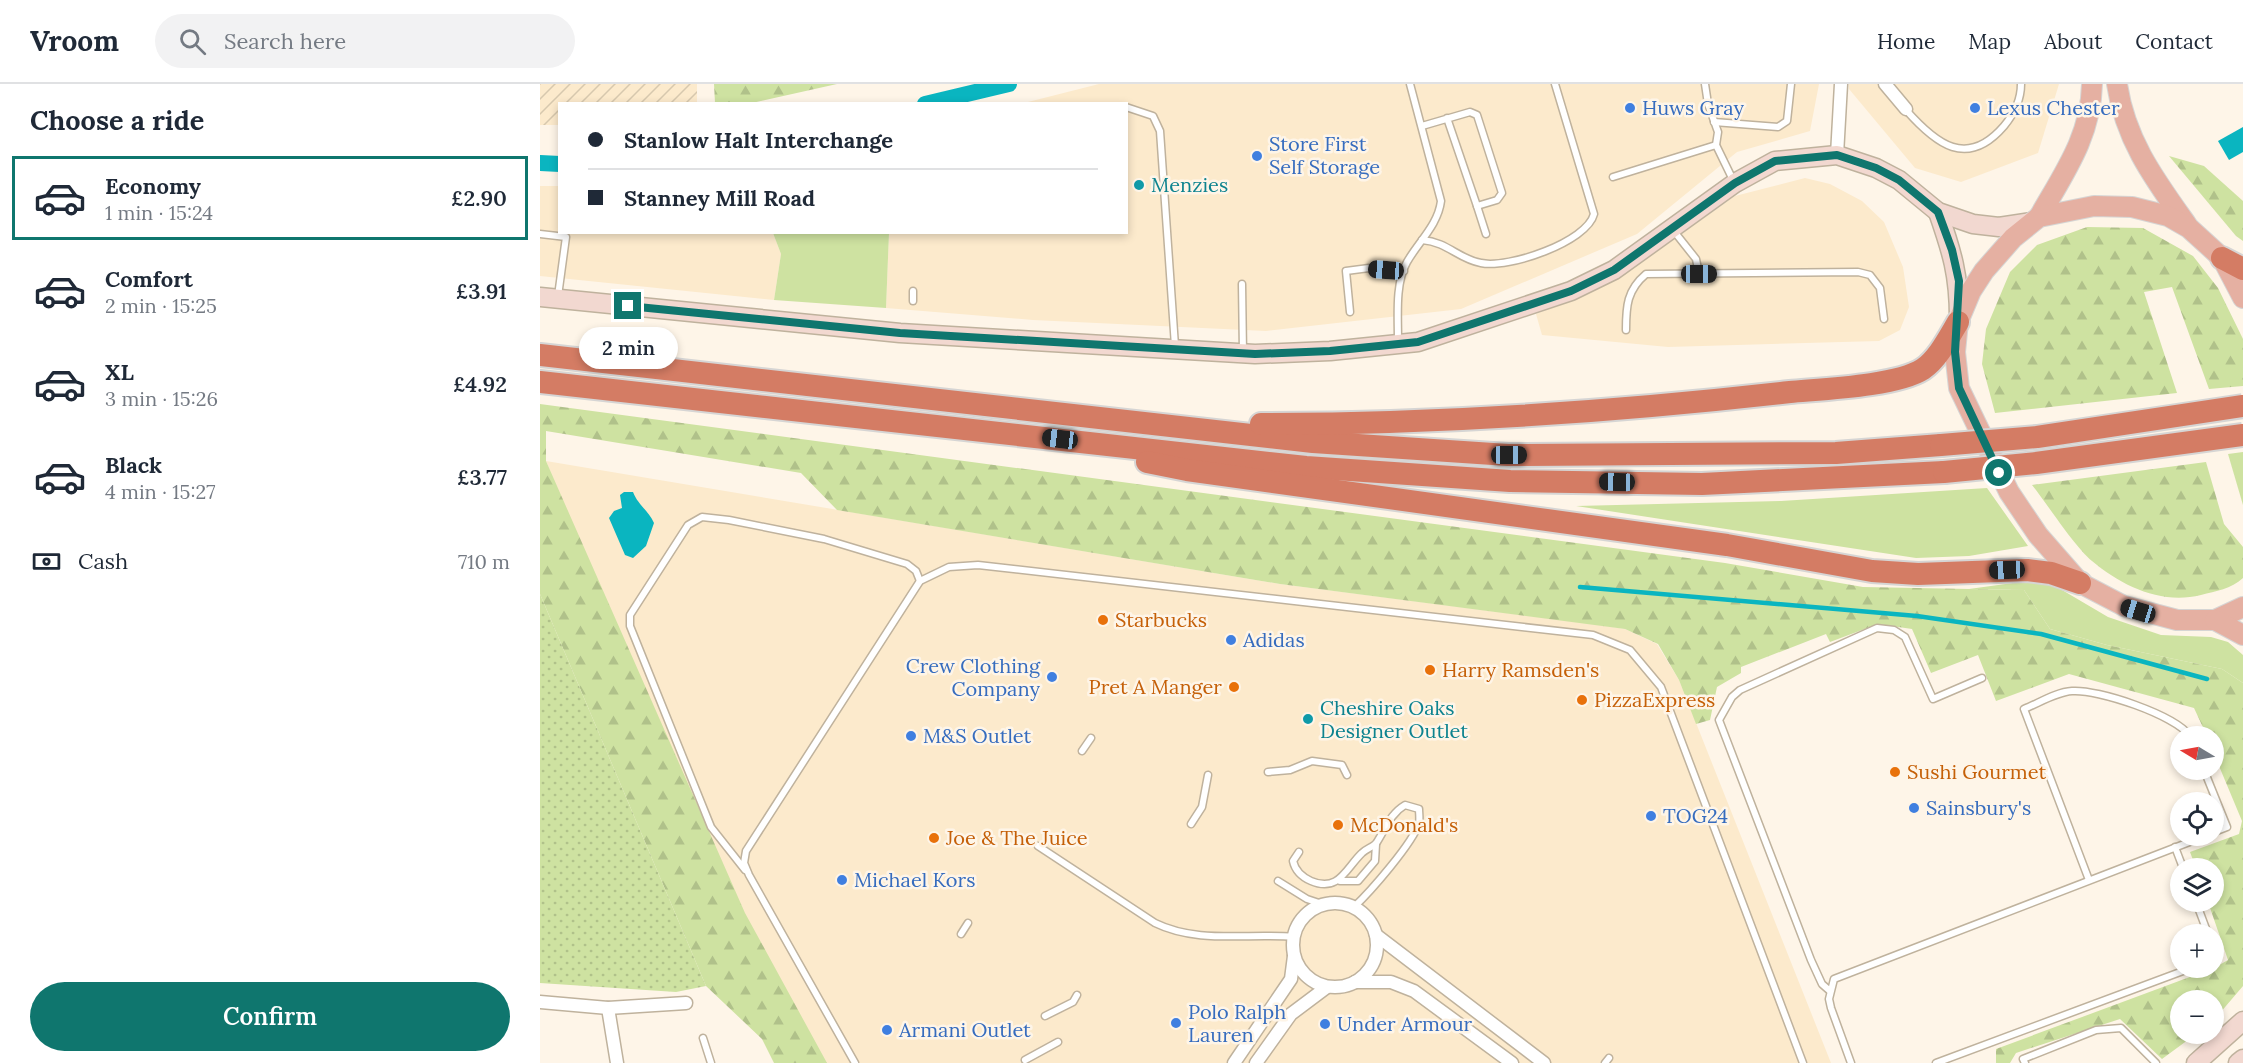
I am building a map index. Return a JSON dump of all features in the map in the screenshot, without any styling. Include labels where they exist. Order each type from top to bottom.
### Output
[{"type":"highway","points":[[2222,258],[2243,269]]},
{"type":"highway","points":[[1168,424],[1471,420],[1884,382],[1923,369],[1941,349],[1958,320]]},
{"type":"highway","points":[[540,355],[1313,442],[1509,455],[1836,453],[2037,437],[2243,406]]},
{"type":"highway","points":[[540,382],[1306,467],[1510,481],[1702,484],[1944,472],[2036,463],[2243,435]]},
{"type":"highway","points":[[1016,434],[1187,470],[1727,545],[1872,571],[1918,574],[2027,570],[2051,573],[2080,583]]},
{"type":"main road","points":[[2092,84],[2084,135],[2036,220],[2013,238],[1984,271],[1971,291],[1958,320],[1955,352],[1959,388],[2009,492],[2038,535],[2080,583],[2124,606],[2176,620],[2215,620],[2243,607]]},
{"type":"main road","points":[[2117,84],[2129,133],[2148,171],[2189,228],[2222,258],[2243,298]]},
{"type":"main road","points":[[2036,220],[2094,206],[2132,207],[2168,216],[2189,228]]},
{"type":"main road","points":[[2215,620],[2243,635]]},
{"type":"street","points":[[1837,155],[1841,84]]},
{"type":"street","points":[[1885,84],[1905,109]]},
{"type":"street","points":[[549,298],[900,333],[1243,353],[1330,351],[1418,342],[1571,291],[1614,270],[1735,183],[1775,161],[1837,155],[1876,168],[1899,180],[1938,212],[1973,224],[1999,227],[2036,220]]},
{"type":"street","points":[[1938,212],[1952,250],[1959,281],[1958,320]]},
{"type":"street","points":[[1234,1063],[1291,979],[1294,937],[1299,924],[1307,914],[1334,903],[1354,908],[1368,919],[1376,935],[1544,1063]]},
{"type":"street","points":[[1294,955],[1303,973],[1313,982],[1327,987],[1344,987],[1355,982],[1370,969],[1376,956],[1376,935]]},
{"type":"street","points":[[1355,982],[1391,982],[1414,991],[1501,1059],[1512,1063]]},
{"type":"street","points":[[1256,1063],[1291,1014],[1327,987]]},
{"type":"street","points":[[540,1002],[608,1008],[686,1003]]},
{"type":"street","points":[[608,1008],[617,1063]]},
{"type":"street","points":[[2196,1063],[2243,1021]]},
{"type":"street","points":[[2238,1063],[2243,1059]]},
{"type":"lane","points":[[1398,344],[1398,305],[1406,264],[1439,213],[1441,201],[1410,84]]},
{"type":"lane","points":[[1422,240],[1442,243],[1481,263],[1500,264],[1550,248],[1587,229],[1594,214],[1555,84]]},
{"type":"lane","points":[[1705,84],[1718,132],[1716,145],[1735,183]]},
{"type":"lane","points":[[1714,122],[1778,128],[1787,121],[1791,84]]},
{"type":"lane","points":[[1905,109],[1927,134],[1949,146],[1973,149],[1993,138],[2014,114],[2021,84]]},
{"type":"lane","points":[[1128,108],[1153,116],[1161,131],[1176,349]]},
{"type":"lane","points":[[1422,126],[1470,112],[1477,115],[1502,193],[1497,200],[1477,206]]},
{"type":"lane","points":[[1447,118],[1486,234]]},
{"type":"lane","points":[[1613,177],[1716,145]]},
{"type":"lane","points":[[1672,230],[1696,259],[1699,274]]},
{"type":"lane","points":[[540,234],[566,237],[549,298]]},
{"type":"lane","points":[[1350,312],[1346,271],[1369,268],[1404,271]]},
{"type":"lane","points":[[1626,330],[1626,303],[1633,284],[1646,274],[1870,274],[1880,288],[1884,319]]},
{"type":"lane","points":[[1242,284],[1243,353]]},
{"type":"lane","points":[[913,291],[913,301]]},
{"type":"lane","points":[[749,875],[711,827],[630,627],[630,615],[688,525],[702,517],[729,519],[824,539],[907,564],[916,571],[920,581]]},
{"type":"lane","points":[[855,1063],[749,875],[744,864],[746,851],[920,581],[949,567],[978,565],[1593,635],[1630,650],[1661,687],[1803,1063]]},
{"type":"lane","points":[[1830,992],[1822,984],[1811,960],[1719,720],[1732,697],[1740,690],[1877,628],[1893,630],[1905,637],[1933,699],[1982,678]]},
{"type":"lane","points":[[2089,880],[2024,709],[2065,692],[2079,692],[2135,705],[2155,712],[2179,726]]},
{"type":"lane","points":[[1082,751],[1091,738]]},
{"type":"lane","points":[[1268,772],[1290,770],[1312,761],[1342,765],[1347,775]]},
{"type":"lane","points":[[1191,824],[1202,807],[1208,775]]},
{"type":"lane","points":[[1340,881],[1363,852],[1376,844],[1397,810],[1405,805],[1419,809],[1419,823],[1390,863],[1386,874],[1354,908]]},
{"type":"lane","points":[[1299,852],[1293,861],[1294,868],[1304,877],[1327,884],[1358,881],[1375,861],[1376,844]]},
{"type":"lane","points":[[1038,846],[1155,923],[1173,932],[1195,936],[1248,934],[1294,937]]},
{"type":"lane","points":[[1851,1063],[1831,1008],[1830,992],[1834,979],[1840,975],[2175,847],[2179,858]]},
{"type":"lane","points":[[1278,882],[1307,899],[1325,905]]},
{"type":"lane","points":[[961,934],[968,923]]},
{"type":"lane","points":[[1936,1063],[2170,976]]},
{"type":"lane","points":[[1045,1016],[1073,1002],[1077,995]]},
{"type":"lane","points":[[2025,1063],[2023,1059],[2096,1030],[2121,1028],[2156,1063]]},
{"type":"lane","points":[[703,1038],[711,1063]]},
{"type":"lane","points":[[1025,1060],[1058,1042]]},
{"type":"lane","points":[[1034,1055],[1038,1063]]},
{"type":"shaded area","points":[[540,84],[697,84],[697,102],[558,102],[558,125],[540,125]]},
{"type":"shaded area","points":[[1099,84],[1819,84],[1810,131],[1737,152],[1637,234],[1461,309],[1266,331],[1033,320],[886,308],[889,234],[1128,234],[1128,102],[1028,102]]},
{"type":"shaded area","points":[[1849,84],[2059,84],[2038,153],[1961,182],[1915,168],[1849,89]]},
{"type":"shaded area","points":[[1805,178],[1830,184],[1862,201],[1884,222],[1903,267],[1909,307],[1900,330],[1879,341],[1668,347],[1542,335],[1536,314],[1590,291],[1653,254],[1735,196]]},
{"type":"shaded area","points":[[540,186],[558,186],[558,234],[773,234],[781,254],[774,300],[540,276]]},
{"type":"shaded area","name":"Cheshire Oaks Designer Outlet","points":[[546,461],[1280,584],[1625,629],[1657,644],[1679,680],[1831,1063],[793,1063]]},
{"type":"green space","points":[[714,84],[837,84],[756,102],[715,102]]},
{"type":"green space","points":[[2169,156],[2204,166],[2243,201],[2243,241],[2236,236]]},
{"type":"green space","points":[[2087,227],[2143,228],[2193,256],[2218,288],[2243,339],[2243,386],[2209,389],[2172,287],[2144,292],[2177,393],[1995,413],[1982,364],[1986,329],[2010,272],[2037,245]]},
{"type":"green space","points":[[773,234],[889,234],[886,308],[774,300],[781,254]]},
{"type":"green space","points":[[540,404],[1725,563],[1863,587],[2024,590],[2050,629],[2107,645],[2222,669],[2243,683],[2243,986],[2224,1008],[2224,990],[2170,990],[2170,1044],[2182,1044],[2162,1059],[2120,1019],[2016,1053],[2010,1063],[1996,1063],[1996,1049],[2187,978],[2224,978],[2224,962],[2228,960],[2224,948],[2224,924],[2216,924],[2211,912],[2224,912],[2224,858],[2192,858],[2190,852],[2206,846],[2224,846],[2224,840],[2239,834],[2242,821],[2224,778],[2224,726],[2202,726],[2194,708],[2069,674],[1996,701],[1978,655],[1931,673],[1912,629],[1878,624],[1830,642],[1826,634],[1741,667],[1741,673],[1717,687],[1710,720],[1696,724],[1679,680],[1658,644],[1625,629],[1280,584],[837,510],[801,473],[546,431],[546,461],[745,913],[827,1063],[774,1063],[762,1039],[706,986],[540,594]]},
{"type":"green space","points":[[2243,452],[2243,505],[2228,454]]},
{"type":"green space","points":[[2206,462],[2224,524],[2243,547],[2243,578],[2223,589],[2186,597],[2171,597],[2143,591],[2104,570],[2077,546],[2032,485]]},
{"type":"green space","points":[[1987,488],[2028,546],[1969,556],[1916,558],[1576,506],[1781,501]]},
{"type":"green space","points":[[2020,582],[2043,582],[2057,587],[2108,617],[2161,635],[2211,637],[2228,642],[2243,655],[2243,683],[2222,669],[2107,645],[2050,629],[2024,590],[1969,589]]},
{"type":"green space","points":[[540,594],[706,986],[676,992],[540,983]]},
{"type":"water","points":[[2243,127],[2243,152],[2229,160],[2218,141]]},
{"type":"water","points":[[624,492],[633,492],[654,523],[646,546],[633,558],[625,555],[609,518],[614,511],[622,508],[620,495]]},
{"type":"waterway","points":[[933,102],[1009,84]]},
{"type":"waterway","points":[[540,163],[558,164]]},
{"type":"waterway","points":[[1580,587],[1917,616],[2041,634],[2207,679]]},
{"type":"place","name":"Huws Gray","points":[[1630,108]]},
{"type":"place","name":"Lexus Chester","points":[[1975,108]]},
{"type":"place","name":"Store First Self Storage","points":[[1257,156]]},
{"type":"place","name":"Menzies","points":[[1139,185]]},
{"type":"place","name":"Starbucks","points":[[1103,620]]},
{"type":"place","name":"Adidas","points":[[1231,640]]},
{"type":"place","name":"Harry Ramsden's","points":[[1430,670]]},
{"type":"place","name":"Crew Clothing Company","points":[[1052,677]]},
{"type":"place","name":"Pret A Manger","points":[[1234,687]]},
{"type":"place","name":"PizzaExpress","points":[[1582,700]]},
{"type":"place","name":"Cheshire Oaks Designer Outlet","points":[[1308,719]]},
{"type":"place","name":"M&S Outlet","points":[[911,736]]},
{"type":"place","name":"Sushi Gourmet","points":[[1895,772]]},
{"type":"place","name":"Sainsbury's","points":[[1914,808]]},
{"type":"place","name":"TOG24","points":[[1651,816]]},
{"type":"place","name":"McDonald's","points":[[1338,825]]},
{"type":"place","name":"Joe & The Juice","points":[[934,838]]},
{"type":"place","name":"Michael Kors","points":[[842,880]]},
{"type":"place","name":"Polo Ralph Lauren","points":[[1176,1023]]},
{"type":"place","name":"Under Armour","points":[[1325,1024]]},
{"type":"place","name":"Armani Outlet","points":[[887,1030]]},
{"type":"route","points":[[628,306],[900,333],[1255,354],[1330,351],[1418,342],[1490,320],[1571,291],[1614,270],[1735,183],[1775,161],[1837,155],[1876,168],[1899,180],[1938,212],[1952,250],[1959,281],[1959,318],[1955,352],[1959,388],[1999,473]]}]
